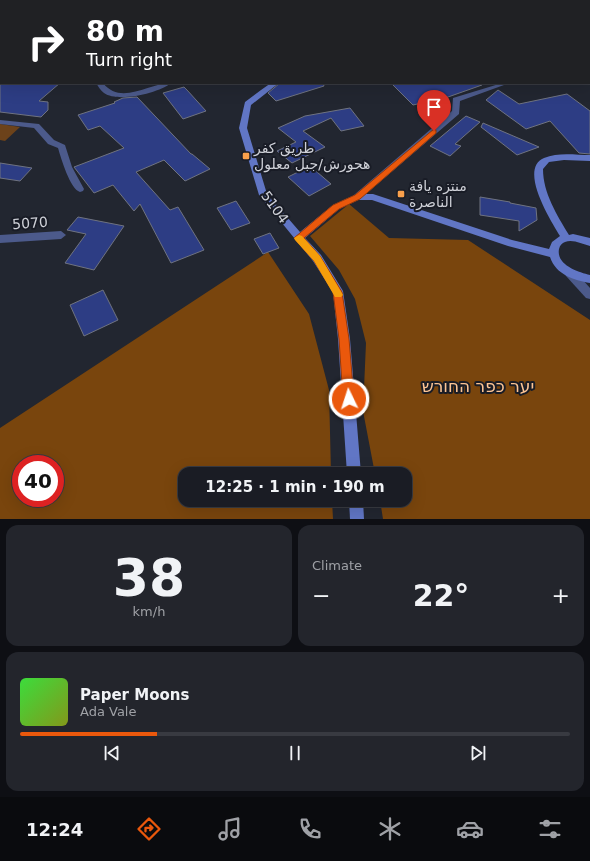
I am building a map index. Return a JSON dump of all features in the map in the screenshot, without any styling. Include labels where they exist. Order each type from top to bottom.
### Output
[{"type":"street","points":[[100,84],[106,92],[119,95],[130,95],[165,84]]},
{"type":"street","name":"5104","points":[[274,84],[263,91],[248,104],[243,128],[263,195],[298,238],[317,258],[338,292],[344,339],[353,467]]},
{"type":"street","points":[[298,238],[336,207],[358,197],[456,112],[456,100],[500,84]]},
{"type":"street","points":[[0,122],[36,126],[51,142],[62,147],[68,168],[80,189]]},
{"type":"street","points":[[566,238],[544,199],[538,180],[538,168],[542,162],[551,158],[590,158]]},
{"type":"street","points":[[358,197],[374,197],[511,243],[553,254]]},
{"type":"street","name":"5070","points":[[0,239],[61,235]]},
{"type":"street","points":[[590,242],[581,239],[566,238],[555,244],[553,248],[553,254],[559,264],[570,273],[590,295]]},
{"type":"street","points":[[570,273],[590,279]]},
{"type":"street","points":[[356,507],[357,519]]},
{"type":"shaded area","points":[[0,124],[20,127],[5,141],[0,140]]},
{"type":"green space","name":"יער כפר החורש","points":[[349,204],[389,238],[468,240],[590,320],[590,519],[383,519],[381,507],[412,507],[412,467],[374,467],[363,411],[366,343],[355,299],[339,270],[310,236]]},
{"type":"green space","points":[[268,252],[309,314],[329,390],[331,467],[178,467],[178,507],[332,507],[333,519],[0,519],[0,428]]},
{"type":"building","points":[[0,84],[59,84],[39,101],[48,102],[48,110],[41,117],[0,112]]},
{"type":"building","points":[[279,84],[323,84],[324,86],[276,101],[268,93]]},
{"type":"building","points":[[392,84],[482,84],[448,97],[413,105]]},
{"type":"building","points":[[184,87],[206,111],[183,119],[163,93]]},
{"type":"building","points":[[498,90],[519,104],[567,94],[590,111],[590,154],[579,153],[550,121],[526,129],[486,100]]},
{"type":"building","points":[[137,97],[191,154],[210,169],[185,181],[164,160],[136,172],[170,210],[178,207],[204,250],[171,263],[140,204],[134,211],[113,185],[94,193],[74,167],[124,148],[100,126],[88,130],[78,115],[115,103],[114,102],[123,98]]},
{"type":"building","points":[[350,108],[364,126],[341,131],[331,118],[303,131],[325,147],[292,163],[277,151],[296,142],[278,128],[305,116]]},
{"type":"building","points":[[466,116],[480,122],[455,144],[461,146],[450,156],[430,146]]},
{"type":"building","points":[[483,123],[539,147],[517,155],[481,127]]},
{"type":"building","points":[[0,163],[32,168],[20,181],[0,178]]},
{"type":"building","points":[[310,166],[331,184],[309,196],[288,177]]},
{"type":"building","points":[[480,197],[536,208],[537,220],[519,231],[519,221],[480,215]]},
{"type":"building","points":[[236,201],[250,223],[231,230],[217,208]]},
{"type":"building","points":[[78,217],[124,226],[94,270],[65,263],[86,234],[67,230]]},
{"type":"building","points":[[270,233],[279,248],[263,254],[254,239]]},
{"type":"building","points":[[103,290],[118,320],[84,336],[70,305]]},
{"type":"slow traffic","points":[[299,238],[317,258],[338,292],[338,295]]},
{"type":"place","name":"طريق كفر هحورش/جبل معلول","points":[[246,156]]},
{"type":"place","name":"منتزه يافة الناصرة","points":[[401,194]]},
{"type":"route","points":[[349,399],[338,292],[317,258],[298,238],[336,207],[358,197],[434,131]]}]
